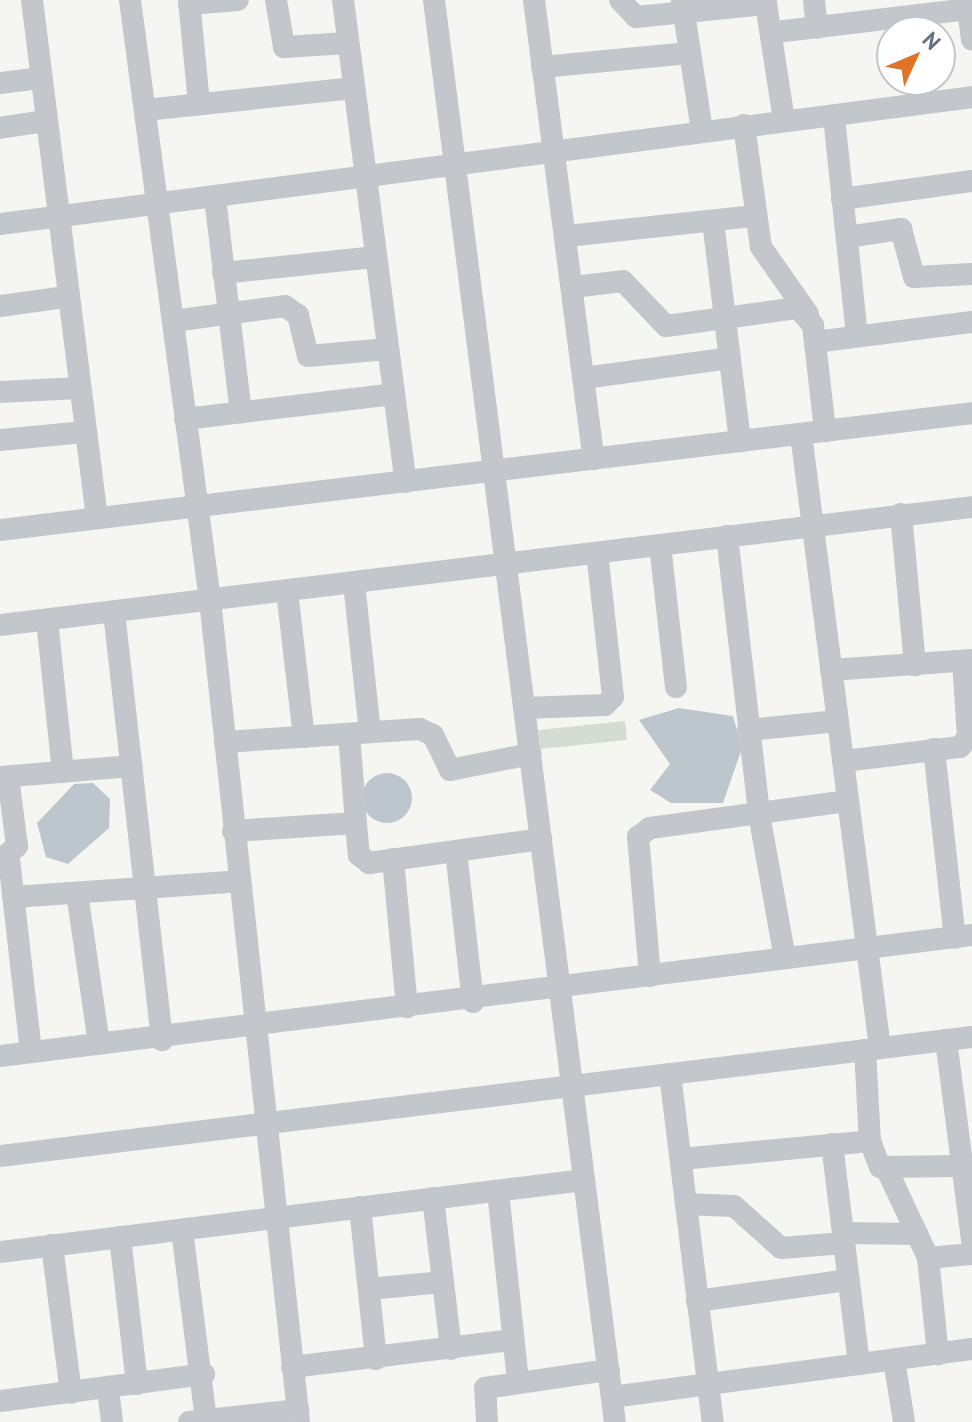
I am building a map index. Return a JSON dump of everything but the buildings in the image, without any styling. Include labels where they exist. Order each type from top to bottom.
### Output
[{"type":"street","points":[[32,0],[54,217],[97,518]]},
{"type":"street","points":[[130,0],[210,600],[262,1121],[298,1416],[197,1421],[204,1374],[182,1230]]},
{"type":"street","points":[[199,103],[189,2],[238,0]]},
{"type":"street","points":[[276,0],[284,47],[348,43]]},
{"type":"street","points":[[343,0],[406,482]]},
{"type":"street","points":[[434,0],[615,1422]]},
{"type":"street","points":[[534,0],[557,148],[594,459]]},
{"type":"street","points":[[620,0],[636,17],[683,5],[766,4],[776,32],[784,120]]},
{"type":"street","points":[[814,0],[817,28]]},
{"type":"street","points":[[776,32],[968,4],[972,40]]},
{"type":"street","points":[[683,5],[702,130]]},
{"type":"street","points":[[542,67],[689,53]]},
{"type":"street","points":[[0,83],[40,78]]},
{"type":"street","points":[[145,110],[354,88]]},
{"type":"street","points":[[0,224],[215,198],[454,160],[784,120],[834,117],[972,97]]},
{"type":"street","points":[[834,117],[857,336]]},
{"type":"street","points":[[0,128],[45,121]]},
{"type":"street","points":[[744,125],[755,216],[764,255],[809,315],[825,431]]},
{"type":"street","points":[[842,199],[972,181]]},
{"type":"street","points":[[215,198],[241,412]]},
{"type":"street","points":[[567,236],[755,216]]},
{"type":"street","points":[[713,221],[740,441]]},
{"type":"street","points":[[847,237],[901,229],[914,277],[972,274]]},
{"type":"street","points":[[223,273],[376,257]]},
{"type":"street","points":[[573,287],[623,281],[660,325],[790,305],[809,315]]},
{"type":"street","points":[[0,306],[66,297]]},
{"type":"street","points":[[173,321],[229,313],[296,310],[304,350],[315,359],[388,349]]},
{"type":"street","points":[[815,342],[972,322]]},
{"type":"street","points":[[584,378],[730,358]]},
{"type":"street","points":[[0,392],[79,388]]},
{"type":"street","points":[[185,419],[394,394]]},
{"type":"street","points":[[0,530],[972,413]]},
{"type":"street","points":[[0,440],[85,432]]},
{"type":"street","points":[[801,434],[867,949],[872,1049],[870,1141],[928,1258],[938,1354]]},
{"type":"street","points":[[0,625],[972,507]]},
{"type":"street","points":[[901,514],[915,665]]},
{"type":"street","points":[[727,536],[759,814],[785,958]]},
{"type":"street","points":[[660,545],[676,687]]},
{"type":"street","points":[[524,708],[605,705],[613,697],[597,553]]},
{"type":"street","points":[[354,583],[360,733],[356,823],[363,861],[541,839]]},
{"type":"street","points":[[287,591],[304,737]]},
{"type":"street","points":[[114,612],[162,1040]]},
{"type":"street","points":[[47,620],[63,772]]},
{"type":"street","points":[[831,670],[967,661],[968,737],[960,747],[844,761]]},
{"type":"street","points":[[748,730],[838,721]]},
{"type":"street","points":[[225,742],[420,729],[433,735],[450,770],[530,754]]},
{"type":"street","points":[[0,1056],[99,1043],[162,1040],[254,1023],[473,1002],[785,958],[964,937],[934,749]]},
{"type":"street","points":[[31,1052],[13,897],[4,860],[17,846],[4,777],[132,766]]},
{"type":"street","points":[[650,976],[638,837],[650,828],[848,801]]},
{"type":"street","points":[[233,831],[356,823]]},
{"type":"street","points":[[456,851],[473,1002]]},
{"type":"street","points":[[393,859],[407,1007]]},
{"type":"street","points":[[13,897],[239,881]]},
{"type":"street","points":[[77,893],[99,1043]]},
{"type":"street","points":[[0,1156],[262,1121],[972,1037]]},
{"type":"street","points":[[946,1040],[972,1240]]},
{"type":"street","points":[[670,1074],[713,1422]]},
{"type":"street","points":[[681,1159],[870,1141]]},
{"type":"street","points":[[832,1144],[859,1364]]},
{"type":"street","points":[[888,1172],[962,1166]]},
{"type":"street","points":[[0,1252],[584,1180]]},
{"type":"street","points":[[498,1191],[518,1382]]},
{"type":"street","points":[[433,1198],[451,1349]]},
{"type":"street","points":[[686,1204],[734,1206],[781,1248],[844,1238],[917,1234]]},
{"type":"street","points":[[360,1207],[376,1359]]},
{"type":"street","points":[[120,1237],[137,1384]]},
{"type":"street","points":[[52,1245],[71,1393]]},
{"type":"street","points":[[928,1258],[972,1254]]},
{"type":"street","points":[[697,1301],[849,1280]]},
{"type":"street","points":[[369,1289],[443,1282]]},
{"type":"street","points":[[292,1367],[513,1340]]},
{"type":"street","points":[[612,1397],[972,1349]]},
{"type":"street","points":[[894,1360],[904,1422]]},
{"type":"street","points":[[487,1422],[482,1392],[518,1382],[609,1370]]},
{"type":"street","points":[[0,1401],[204,1374]]},
{"type":"street","points":[[108,1389],[112,1422]]},
{"type":"shaded area","points":[[679,708],[733,716],[742,748],[723,803],[671,803],[650,790],[670,764],[639,720]]},
{"type":"shaded area","points":[[625,721],[627,740],[540,749],[538,730]]},
{"type":"shaded area","points":[[387,773],[405,780],[412,798],[405,816],[387,823],[369,816],[362,798],[369,780]]},
{"type":"shaded area","points":[[93,783],[110,799],[109,828],[68,864],[46,857],[37,823],[74,784]]}]
